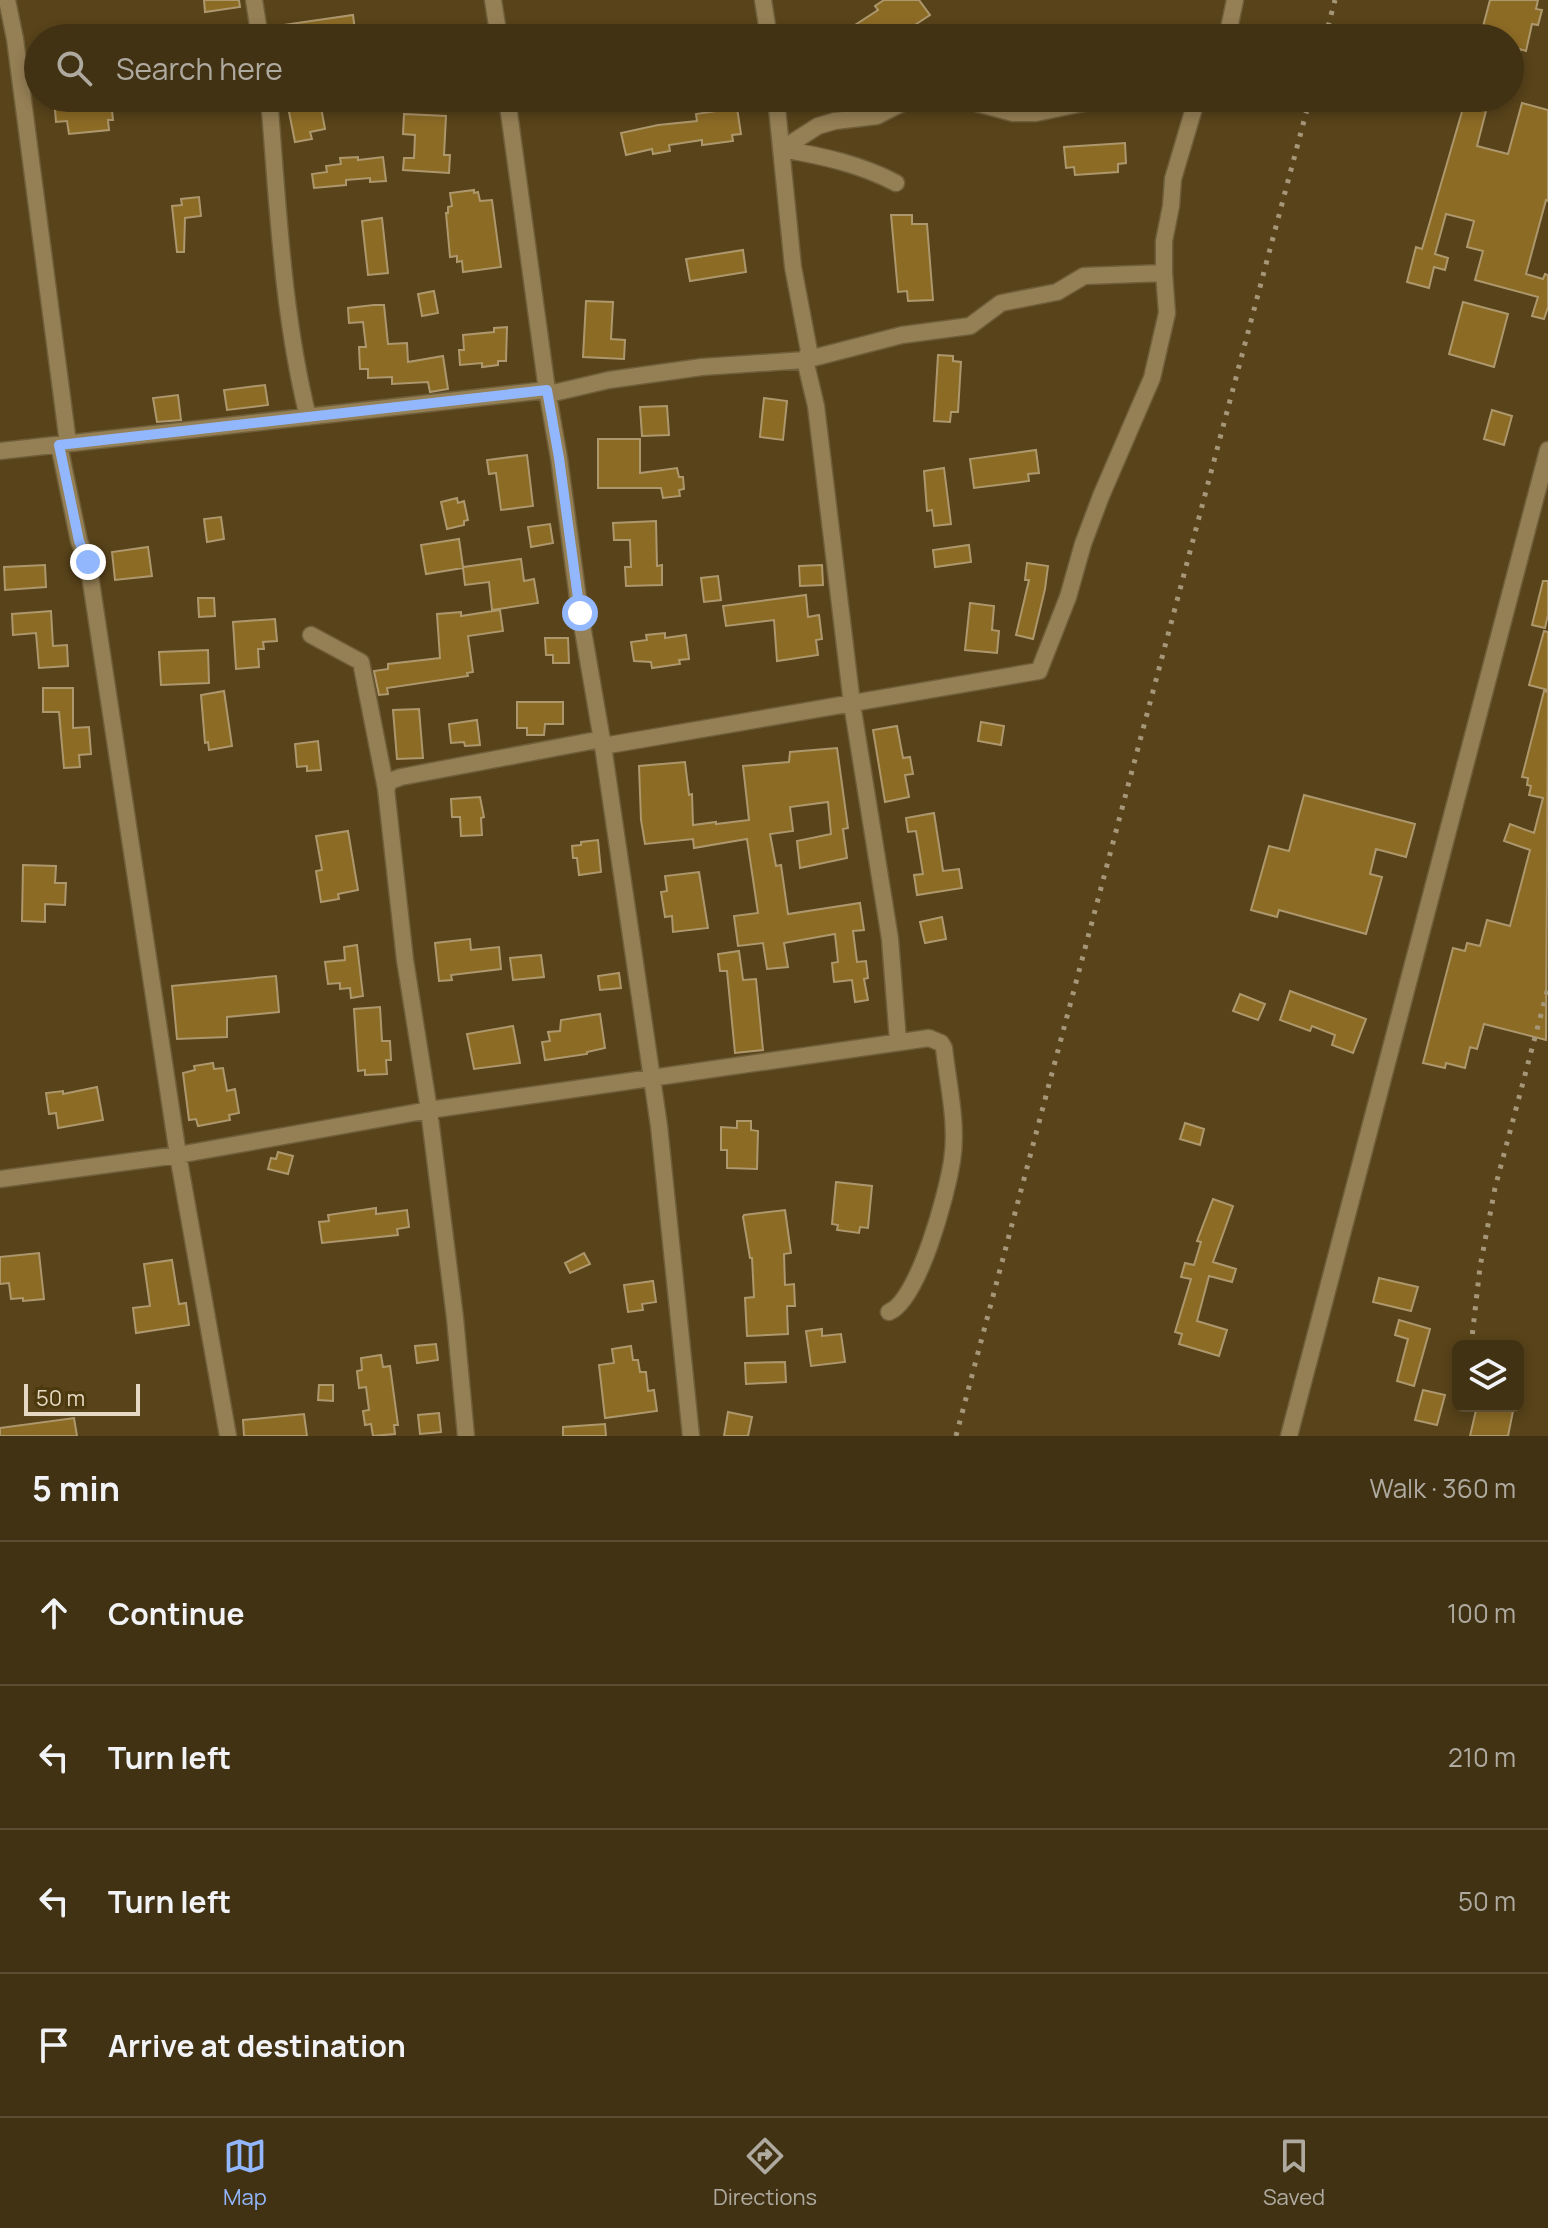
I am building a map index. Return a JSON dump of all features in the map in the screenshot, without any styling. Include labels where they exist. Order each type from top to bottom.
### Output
[{"type":"street","points":[[7,0],[15,39],[64,444],[79,541],[88,562],[178,1155],[228,1436]]},
{"type":"street","points":[[254,0],[258,24]]},
{"type":"street","points":[[493,0],[497,24]]},
{"type":"street","points":[[763,0],[767,24]]},
{"type":"street","points":[[1230,24],[1235,0]]},
{"type":"street","points":[[270,112],[284,290],[298,378],[308,417]]},
{"type":"street","points":[[509,112],[580,613],[603,743],[651,1077],[691,1436]]},
{"type":"street","points":[[778,112],[793,267],[809,351],[805,360],[816,406],[852,704],[890,939],[898,1041]]},
{"type":"street","points":[[782,149],[818,126],[885,112]]},
{"type":"street","points":[[1009,112],[1041,112]]},
{"type":"street","points":[[386,789],[390,781],[401,777],[1039,671],[1068,597],[1092,520],[1152,378],[1167,313],[1164,241],[1173,179],[1193,112]]},
{"type":"street","points":[[782,149],[872,171],[896,183]]},
{"type":"street","points":[[0,451],[548,392],[702,367],[805,360],[902,335],[970,326],[1001,303],[1057,292],[1084,276],[1164,273]]},
{"type":"street","points":[[1289,1436],[1548,450]]},
{"type":"street","points":[[311,635],[361,662],[386,789],[402,936],[429,1110],[455,1318],[466,1436]]},
{"type":"street","points":[[0,1179],[178,1155],[429,1110],[929,1038],[941,1043],[952,1111],[953,1159],[916,1284],[901,1306],[889,1312]]},
{"type":"building","points":[[204,0],[239,0],[240,7],[205,12]]},
{"type":"building","points":[[884,0],[919,0],[930,15],[916,24],[856,24],[878,10],[875,6]]},
{"type":"building","points":[[1490,0],[1538,0],[1536,9],[1542,10],[1538,25],[1532,24],[1526,51],[1524,24],[1484,24]]},
{"type":"building","points":[[353,15],[354,24],[290,24]]},
{"type":"building","points":[[1524,104],[1548,110],[1548,201],[1526,274],[1543,279],[1545,274],[1548,275],[1548,307],[1544,319],[1532,316],[1538,297],[1475,280],[1483,251],[1467,247],[1474,221],[1446,214],[1435,254],[1448,258],[1445,270],[1434,267],[1429,288],[1407,282],[1416,247],[1422,249],[1462,112],[1486,112],[1477,146],[1508,154],[1520,112],[1524,112]]},
{"type":"building","points":[[55,112],[112,112],[113,120],[108,120],[109,130],[69,134],[67,121],[56,122]]},
{"type":"building","points":[[289,112],[322,112],[325,129],[310,132],[312,139],[295,142]]},
{"type":"building","points":[[738,112],[741,134],[732,135],[733,141],[702,145],[702,140],[669,145],[670,151],[653,154],[652,149],[626,155],[621,133],[697,121],[696,114]]},
{"type":"building","points":[[404,114],[446,116],[444,155],[450,155],[449,173],[403,170],[404,158],[414,158],[415,135],[403,134]]},
{"type":"building","points":[[1125,143],[1126,163],[1118,164],[1118,172],[1075,175],[1074,167],[1066,168],[1064,147]]},
{"type":"building","points":[[358,157],[358,160],[383,157],[386,181],[370,182],[370,178],[346,180],[346,185],[314,188],[312,174],[327,172],[326,166],[341,164],[340,158]]},
{"type":"building","points":[[474,190],[474,193],[478,192],[480,201],[492,200],[501,267],[463,272],[462,261],[457,262],[457,256],[450,257],[446,213],[452,206],[450,193]]},
{"type":"building","points":[[199,197],[201,216],[185,218],[184,252],[177,252],[172,206],[182,205],[181,199]]},
{"type":"building","points":[[891,215],[912,215],[912,224],[927,224],[933,300],[908,301],[907,291],[898,292]]},
{"type":"building","points":[[382,218],[388,273],[368,275],[362,221]]},
{"type":"building","points":[[743,250],[746,272],[690,281],[686,259]]},
{"type":"building","points":[[434,291],[438,313],[422,316],[418,294]]},
{"type":"building","points":[[586,301],[613,302],[611,339],[625,340],[624,359],[583,357]]},
{"type":"building","points":[[1463,302],[1508,314],[1494,367],[1449,354]]},
{"type":"building","points":[[384,305],[388,344],[407,343],[408,362],[443,356],[448,389],[430,392],[428,382],[392,384],[392,377],[368,378],[368,369],[360,369],[359,347],[366,347],[363,322],[349,323],[348,308]]},
{"type":"building","points":[[507,327],[506,361],[482,367],[482,363],[460,365],[459,350],[464,350],[463,335],[494,332],[494,328]]},
{"type":"building","points":[[938,355],[953,356],[953,361],[961,362],[958,412],[951,412],[950,422],[934,421]]},
{"type":"building","points":[[265,385],[268,405],[227,410],[224,390]]},
{"type":"building","points":[[178,395],[181,420],[157,422],[153,398]]},
{"type":"building","points":[[764,398],[787,401],[783,440],[760,437]]},
{"type":"building","points":[[667,406],[669,435],[642,436],[640,407]]},
{"type":"building","points":[[1492,410],[1512,416],[1504,445],[1484,439]]},
{"type":"building","points":[[598,439],[640,439],[640,473],[677,468],[679,477],[683,477],[684,489],[679,490],[680,496],[663,498],[661,488],[598,488]]},
{"type":"building","points":[[1036,450],[1039,473],[1028,474],[1029,481],[974,488],[970,459]]},
{"type":"building","points":[[527,455],[533,506],[501,510],[496,473],[489,474],[487,460]]},
{"type":"building","points":[[944,468],[951,524],[934,526],[932,510],[927,511],[924,471]]},
{"type":"building","points":[[457,498],[458,503],[464,501],[468,520],[464,521],[464,525],[447,529],[441,502]]},
{"type":"building","points":[[221,517],[224,539],[207,542],[204,519]]},
{"type":"building","points":[[656,521],[657,566],[662,565],[662,585],[626,586],[625,567],[631,567],[630,540],[614,540],[613,523]]},
{"type":"building","points":[[550,524],[553,543],[531,547],[528,527]]},
{"type":"building","points":[[459,539],[463,567],[521,559],[524,581],[534,579],[538,603],[492,610],[489,582],[465,585],[463,568],[426,574],[421,545]]},
{"type":"building","points":[[969,545],[971,562],[935,567],[933,550]]},
{"type":"building","points":[[148,547],[152,576],[115,580],[112,552]]},
{"type":"building","points":[[1027,563],[1048,566],[1033,639],[1016,635],[1029,580],[1025,580]]},
{"type":"building","points":[[45,565],[46,587],[5,590],[4,567]]},
{"type":"building","points":[[822,565],[823,585],[800,586],[799,566]]},
{"type":"building","points":[[718,576],[721,600],[704,602],[701,578]]},
{"type":"building","points":[[1543,581],[1548,581],[1545,628],[1532,625]]},
{"type":"building","points":[[806,595],[808,617],[819,615],[822,639],[816,640],[818,655],[777,661],[774,620],[726,626],[723,606]]},
{"type":"building","points":[[198,598],[214,598],[215,616],[199,617]]},
{"type":"building","points":[[970,603],[994,606],[992,630],[999,631],[997,653],[965,650]]},
{"type":"building","points":[[500,610],[503,631],[468,636],[473,672],[467,673],[468,676],[387,688],[388,694],[379,695],[374,671],[388,669],[388,664],[440,658],[437,614],[461,612],[461,616]]},
{"type":"building","points":[[51,611],[53,646],[67,645],[68,666],[39,668],[36,633],[13,635],[12,614]]},
{"type":"building","points":[[275,619],[277,641],[263,642],[264,649],[258,649],[259,667],[236,669],[233,622]]},
{"type":"building","points":[[1544,631],[1548,632],[1548,690],[1529,685]]},
{"type":"building","points":[[665,633],[665,638],[686,635],[689,659],[679,660],[680,664],[652,668],[651,662],[634,661],[631,642],[647,640],[646,635]]},
{"type":"building","points":[[545,638],[568,638],[569,663],[553,663],[553,655],[546,655]]},
{"type":"building","points":[[208,650],[209,683],[161,685],[159,652]]},
{"type":"building","points":[[43,688],[73,688],[73,728],[89,727],[91,754],[79,755],[80,767],[64,768],[59,712],[43,712]]},
{"type":"building","points":[[224,691],[232,746],[209,750],[208,742],[205,743],[201,695]]},
{"type":"building","points":[[1544,691],[1548,692],[1546,1040],[1484,1024],[1477,1049],[1470,1047],[1465,1068],[1446,1063],[1445,1068],[1423,1063],[1453,948],[1465,951],[1467,943],[1480,946],[1487,920],[1510,926],[1530,850],[1504,841],[1510,824],[1534,833],[1543,798],[1529,795],[1531,786],[1527,785],[1528,778],[1522,777]]},
{"type":"building","points":[[517,702],[563,702],[563,724],[545,724],[544,735],[527,735],[527,728],[517,728]]},
{"type":"building","points":[[419,709],[423,758],[397,759],[393,710]]},
{"type":"building","points":[[477,720],[480,745],[451,743],[449,724]]},
{"type":"building","points":[[981,722],[1004,726],[1001,745],[978,741]]},
{"type":"building","points":[[897,726],[903,758],[910,757],[913,774],[905,775],[909,797],[885,802],[873,730]]},
{"type":"building","points":[[318,741],[321,770],[307,771],[307,766],[297,767],[295,744]]},
{"type":"building","points":[[837,748],[848,828],[843,829],[847,858],[800,868],[797,841],[831,834],[828,802],[790,807],[793,831],[770,834],[776,866],[781,865],[788,914],[860,903],[864,930],[853,931],[857,962],[866,961],[868,978],[864,979],[868,1000],[855,1002],[852,980],[834,982],[832,963],[838,962],[835,934],[784,943],[788,967],[767,969],[763,943],[738,946],[734,916],[758,913],[747,839],[694,848],[693,839],[645,844],[641,820],[639,766],[685,762],[689,795],[692,794],[693,825],[716,824],[749,820],[743,766],[789,762],[790,752]]},
{"type":"building","points":[[1304,795],[1415,824],[1406,857],[1376,849],[1370,874],[1382,877],[1366,934],[1279,910],[1277,917],[1251,910],[1269,846],[1289,851]]},
{"type":"building","points":[[480,797],[484,817],[481,818],[482,835],[461,836],[460,817],[452,817],[451,799]]},
{"type":"building","points":[[934,813],[943,871],[959,869],[962,888],[917,895],[914,875],[923,874],[916,831],[908,832],[906,818]]},
{"type":"building","points":[[348,831],[358,890],[338,894],[339,899],[321,902],[316,871],[322,870],[316,836]]},
{"type":"building","points":[[598,840],[601,872],[579,875],[572,846]]},
{"type":"building","points":[[23,865],[56,866],[55,883],[66,883],[65,905],[45,904],[45,922],[22,921]]},
{"type":"building","points":[[699,872],[708,928],[673,932],[672,916],[665,917],[661,892],[667,891],[665,876]]},
{"type":"building","points":[[942,917],[946,939],[925,943],[920,922]]},
{"type":"building","points":[[470,939],[471,950],[499,947],[501,969],[451,975],[452,980],[439,981],[435,943]]},
{"type":"building","points":[[357,945],[363,996],[351,998],[350,988],[340,989],[340,983],[328,984],[325,962],[345,960],[344,947]]},
{"type":"building","points":[[739,951],[743,980],[756,979],[763,1050],[735,1053],[727,971],[720,971],[718,954]]},
{"type":"building","points":[[541,955],[544,977],[513,980],[510,958]]},
{"type":"building","points":[[619,973],[621,988],[600,990],[598,976]]},
{"type":"building","points":[[276,976],[279,1012],[227,1017],[227,1037],[177,1039],[172,986]]},
{"type":"building","points":[[1290,991],[1366,1019],[1353,1053],[1332,1045],[1335,1035],[1312,1026],[1310,1031],[1280,1020]]},
{"type":"building","points":[[1240,994],[1265,1004],[1258,1020],[1233,1011]]},
{"type":"building","points":[[380,1007],[382,1041],[390,1041],[391,1060],[386,1060],[387,1074],[365,1075],[365,1070],[358,1071],[354,1009]]},
{"type":"building","points":[[600,1014],[605,1048],[545,1060],[542,1042],[550,1041],[548,1032],[560,1031],[561,1020]]},
{"type":"building","points":[[513,1026],[520,1063],[474,1069],[467,1034]]},
{"type":"building","points":[[213,1063],[214,1069],[223,1068],[227,1091],[235,1089],[239,1113],[229,1115],[230,1120],[198,1126],[196,1119],[189,1120],[183,1073],[195,1070],[194,1066]]},
{"type":"building","points":[[97,1087],[103,1120],[58,1128],[56,1113],[49,1114],[46,1093],[63,1091],[63,1094]]},
{"type":"building","points":[[737,1121],[751,1121],[751,1130],[758,1131],[757,1169],[727,1168],[727,1150],[721,1150],[721,1127],[737,1128]]},
{"type":"building","points":[[1185,1123],[1204,1129],[1200,1145],[1180,1139]]},
{"type":"building","points":[[278,1152],[293,1156],[288,1174],[268,1169],[271,1158],[276,1159]]},
{"type":"building","points":[[836,1182],[872,1186],[868,1228],[860,1227],[859,1233],[837,1230],[838,1225],[832,1224]]},
{"type":"building","points":[[1213,1199],[1233,1206],[1213,1262],[1236,1269],[1232,1282],[1209,1276],[1197,1321],[1227,1330],[1219,1356],[1179,1344],[1182,1334],[1175,1332],[1191,1279],[1181,1277],[1185,1263],[1194,1265],[1201,1242],[1197,1241]]},
{"type":"building","points":[[376,1208],[376,1214],[407,1210],[409,1227],[397,1229],[398,1235],[322,1243],[319,1222],[329,1221],[328,1215]]},
{"type":"building","points":[[785,1210],[791,1253],[784,1254],[785,1285],[794,1284],[795,1306],[787,1306],[788,1334],[747,1336],[745,1298],[754,1297],[752,1258],[743,1217]]},
{"type":"building","points":[[39,1253],[44,1299],[11,1299],[9,1283],[0,1284],[0,1257]]},
{"type":"building","points":[[584,1253],[590,1264],[570,1273],[565,1263]]},
{"type":"building","points":[[172,1260],[179,1304],[186,1303],[189,1325],[136,1333],[133,1308],[150,1306],[144,1264]]},
{"type":"building","points":[[1379,1278],[1418,1287],[1411,1311],[1373,1302]]},
{"type":"building","points":[[653,1281],[656,1302],[642,1304],[643,1310],[628,1312],[624,1285]]},
{"type":"building","points":[[1399,1320],[1430,1329],[1414,1386],[1397,1381],[1408,1339],[1395,1335]]},
{"type":"building","points":[[822,1329],[822,1336],[841,1334],[845,1362],[811,1366],[806,1331]]},
{"type":"building","points":[[436,1344],[438,1360],[417,1363],[415,1346]]},
{"type":"building","points":[[631,1346],[633,1360],[638,1360],[640,1372],[646,1372],[648,1391],[654,1390],[657,1411],[605,1418],[599,1365],[614,1363],[612,1349]]},
{"type":"building","points":[[381,1355],[383,1367],[390,1366],[398,1425],[394,1425],[395,1434],[373,1436],[371,1424],[365,1425],[363,1411],[369,1410],[366,1387],[359,1388],[357,1371],[362,1370],[361,1358]]},
{"type":"building","points":[[785,1362],[786,1382],[746,1384],[745,1363]]},
{"type":"building","points":[[319,1385],[333,1385],[333,1401],[318,1400]]},
{"type":"building","points":[[1423,1390],[1445,1395],[1437,1425],[1415,1420]]},
{"type":"building","points":[[728,1412],[752,1417],[748,1436],[724,1436]]},
{"type":"building","points":[[1476,1412],[1513,1412],[1508,1436],[1470,1436]]},
{"type":"building","points":[[439,1413],[441,1432],[420,1434],[418,1415]]},
{"type":"building","points":[[304,1414],[307,1436],[244,1436],[243,1420]]},
{"type":"building","points":[[74,1418],[77,1436],[0,1436],[0,1428]]},
{"type":"building","points":[[605,1424],[606,1436],[563,1436],[563,1427]]},
{"type":"railway","points":[[1329,24],[1335,0]]},
{"type":"railway","points":[[956,1436],[1306,112]]},
{"type":"railway","points":[[1472,1340],[1480,1267],[1495,1188],[1548,988]]},
{"type":"route","points":[[88,562],[79,541],[59,445],[547,390],[580,613]]}]
